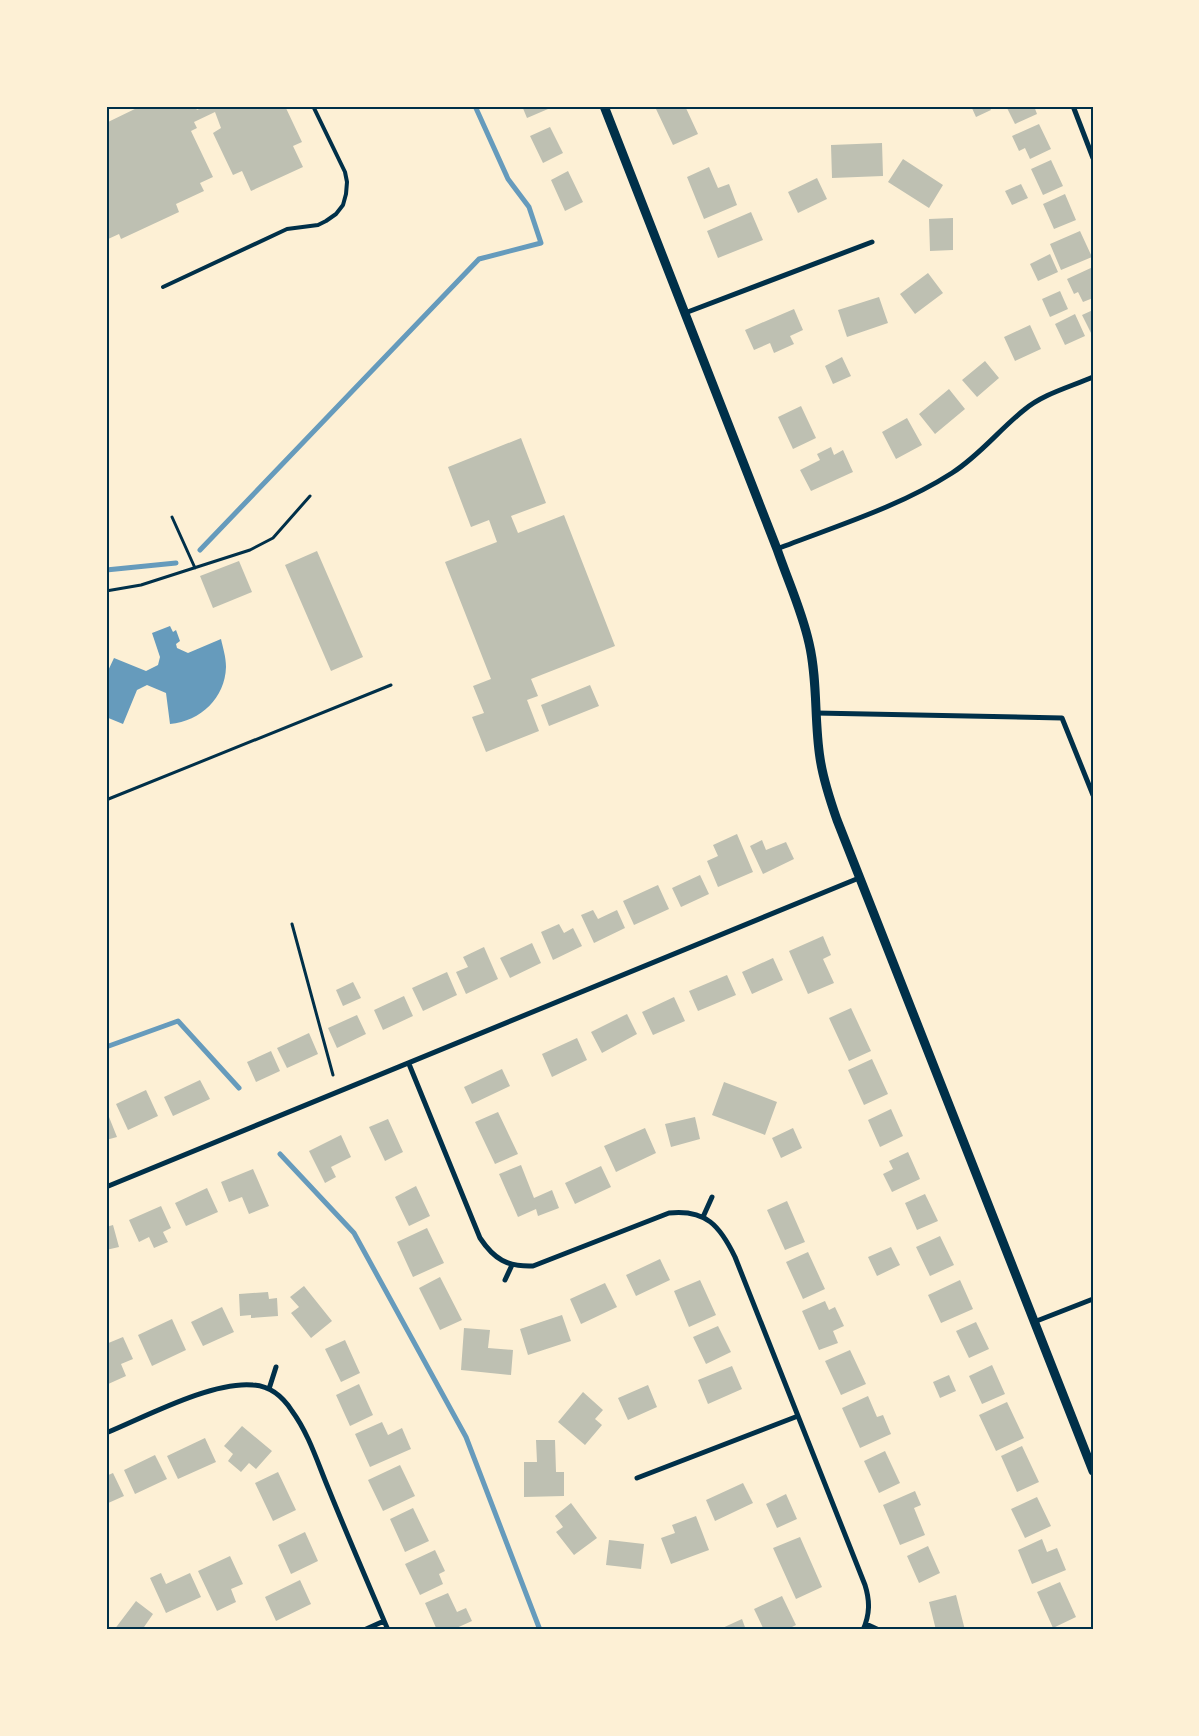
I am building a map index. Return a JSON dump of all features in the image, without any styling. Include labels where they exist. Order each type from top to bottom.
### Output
[{"type":"street","points":[[604,106],[777,549],[809,644],[814,674],[820,757],[826,787],[859,878],[1093,1471]]},
{"type":"street","points":[[1072,106],[1093,158]]},
{"type":"street","points":[[686,313],[872,242]]},
{"type":"street","points":[[777,549],[898,502],[927,488],[954,472],[1026,408],[1093,377]]},
{"type":"street","points":[[816,714],[1062,718],[1093,795]]},
{"type":"street","points":[[106,1187],[859,878]]},
{"type":"street","points":[[409,1064],[480,1238],[493,1255],[512,1265],[533,1266],[669,1214],[681,1212],[703,1217],[717,1227],[725,1237],[735,1257],[865,1585],[870,1605],[865,1627],[879,1630]]},
{"type":"street","points":[[703,1217],[712,1197]]},
{"type":"street","points":[[505,1280],[512,1265]]},
{"type":"street","points":[[1034,1322],[1093,1299]]},
{"type":"street","points":[[269,1389],[276,1368]]},
{"type":"street","points":[[106,1432],[195,1396],[233,1386],[253,1385],[269,1389],[282,1398],[293,1412],[310,1445],[388,1630]]},
{"type":"street","points":[[637,1478],[798,1416]]},
{"type":"street","points":[[364,1630],[384,1621]]},
{"type":"lane","points":[[163,287],[287,229],[318,225],[336,214],[343,205],[346,194],[346,177],[313,106]]},
{"type":"path","points":[[106,591],[141,585],[250,550],[273,538],[310,496]]},
{"type":"path","points":[[172,517],[195,568]]},
{"type":"path","points":[[106,800],[391,686]]},
{"type":"path","points":[[292,924],[333,1075]]},
{"type":"water","points":[[170,626],[173,632],[176,630],[180,641],[176,644],[177,648],[188,653],[221,639],[226,667],[225,678],[216,698],[201,713],[181,722],[170,724],[166,693],[147,685],[137,690],[123,724],[106,717],[106,675],[114,658],[146,671],[158,665],[160,657],[152,633]]},
{"type":"building","points":[[141,106],[195,106],[197,110],[205,106],[285,106],[302,142],[293,146],[303,167],[251,191],[242,171],[233,175],[213,133],[221,128],[215,112],[194,122],[197,128],[191,131],[213,177],[200,183],[204,191],[176,204],[179,212],[121,239],[119,234],[106,240],[106,123]]},
{"type":"building","points":[[522,106],[547,106],[548,109],[527,118]]},
{"type":"building","points":[[662,106],[685,106],[698,134],[673,145],[656,109]]},
{"type":"building","points":[[971,106],[989,106],[991,110],[976,117]]},
{"type":"building","points":[[1006,106],[1034,106],[1037,114],[1015,124]]},
{"type":"building","points":[[1039,124],[1051,149],[1030,159],[1025,148],[1019,151],[1012,136]]},
{"type":"building","points":[[550,127],[563,153],[543,163],[530,136]]},
{"type":"building","points":[[882,143],[883,176],[832,178],[831,145]]},
{"type":"building","points":[[903,159],[943,185],[929,208],[888,182]]},
{"type":"building","points":[[1051,160],[1063,186],[1043,195],[1031,169]]},
{"type":"building","points":[[709,167],[718,188],[729,184],[737,205],[704,219],[687,177]]},
{"type":"building","points":[[568,171],[583,202],[565,211],[551,180]]},
{"type":"building","points":[[817,178],[827,199],[798,213],[788,192]]},
{"type":"building","points":[[1021,184],[1028,198],[1012,205],[1005,191]]},
{"type":"building","points":[[1065,194],[1076,220],[1054,229],[1043,204]]},
{"type":"building","points":[[751,212],[763,240],[718,258],[707,231]]},
{"type":"building","points":[[953,218],[953,250],[930,251],[929,219]]},
{"type":"building","points":[[1080,231],[1092,257],[1061,270],[1050,244]]},
{"type":"building","points":[[1050,254],[1058,272],[1038,281],[1030,264]]},
{"type":"building","points":[[1093,267],[1093,298],[1083,302],[1078,292],[1074,294],[1067,279]]},
{"type":"building","points":[[928,273],[943,293],[915,314],[900,294]]},
{"type":"building","points":[[1060,291],[1068,309],[1050,317],[1042,299]]},
{"type":"building","points":[[879,297],[888,323],[847,337],[838,310]]},
{"type":"building","points":[[794,309],[803,330],[790,336],[794,344],[774,353],[770,343],[754,350],[745,330]]},
{"type":"building","points":[[1093,310],[1093,337],[1082,315]]},
{"type":"building","points":[[1075,314],[1085,336],[1065,345],[1055,324]]},
{"type":"building","points":[[1030,325],[1041,349],[1015,361],[1004,337]]},
{"type":"building","points":[[842,357],[851,376],[833,384],[825,366]]},
{"type":"building","points":[[985,361],[999,378],[977,397],[962,380]]},
{"type":"building","points":[[949,389],[965,409],[935,434],[919,414]]},
{"type":"building","points":[[801,406],[816,438],[793,449],[778,417]]},
{"type":"building","points":[[907,418],[922,445],[896,459],[882,432]]},
{"type":"building","points":[[521,438],[546,503],[511,516],[518,533],[564,515],[615,646],[531,679],[538,696],[527,700],[539,731],[486,752],[472,717],[484,713],[473,686],[491,679],[445,562],[497,542],[489,520],[471,527],[448,467]]},
{"type":"building","points":[[831,447],[834,455],[843,450],[853,472],[811,491],[800,470],[820,460],[817,454]]},
{"type":"building","points":[[317,551],[363,657],[331,671],[285,565]]},
{"type":"building","points":[[239,561],[252,592],[213,608],[200,576]]},
{"type":"building","points":[[590,685],[599,706],[549,726],[541,705]]},
{"type":"building","points":[[737,834],[753,872],[718,887],[707,861],[718,856],[713,845]]},
{"type":"building","points":[[762,840],[766,850],[786,842],[794,859],[763,874],[750,846]]},
{"type":"building","points":[[700,875],[709,894],[681,907],[672,888]]},
{"type":"building","points":[[658,885],[669,909],[634,925],[623,901]]},
{"type":"building","points":[[593,910],[598,919],[617,910],[625,928],[594,943],[581,915]]},
{"type":"building","points":[[559,924],[564,933],[573,928],[582,946],[553,960],[541,932]]},
{"type":"building","points":[[823,936],[831,955],[823,959],[834,983],[808,994],[789,951]]},
{"type":"building","points":[[532,943],[541,963],[510,978],[500,958]]},
{"type":"building","points":[[484,947],[498,979],[466,994],[456,972],[468,967],[463,957]]},
{"type":"building","points":[[773,958],[783,980],[752,994],[742,972]]},
{"type":"building","points":[[447,972],[457,995],[423,1011],[412,988]]},
{"type":"building","points":[[727,975],[736,995],[698,1011],[689,991]]},
{"type":"building","points":[[353,982],[361,998],[343,1006],[336,990]]},
{"type":"building","points":[[404,996],[413,1016],[383,1030],[374,1010]]},
{"type":"building","points":[[674,997],[685,1021],[653,1035],[642,1012]]},
{"type":"building","points":[[851,1008],[871,1051],[849,1061],[829,1018]]},
{"type":"building","points":[[627,1014],[637,1034],[602,1053],[591,1032]]},
{"type":"building","points":[[357,1015],[366,1034],[337,1048],[328,1028]]},
{"type":"building","points":[[309,1033],[318,1054],[287,1068],[277,1048]]},
{"type":"building","points":[[577,1038],[587,1060],[552,1077],[542,1054]]},
{"type":"building","points":[[271,1051],[280,1071],[256,1082],[247,1062]]},
{"type":"building","points":[[872,1059],[888,1094],[864,1105],[848,1070]]},
{"type":"building","points":[[502,1069],[510,1086],[472,1104],[464,1087]]},
{"type":"building","points":[[200,1080],[210,1099],[173,1116],[164,1097]]},
{"type":"building","points":[[724,1082],[777,1102],[765,1135],[712,1115]]},
{"type":"building","points":[[146,1090],[158,1116],[128,1130],[116,1104]]},
{"type":"building","points":[[891,1109],[903,1136],[880,1147],[868,1120]]},
{"type":"building","points":[[498,1112],[518,1154],[495,1164],[475,1122]]},
{"type":"building","points":[[109,1117],[117,1137],[106,1140],[106,1118]]},
{"type":"building","points":[[695,1117],[700,1139],[671,1147],[665,1124]]},
{"type":"building","points":[[388,1119],[403,1152],[385,1161],[369,1127]]},
{"type":"building","points":[[645,1128],[656,1153],[616,1172],[604,1146]]},
{"type":"building","points":[[793,1128],[802,1148],[781,1158],[772,1138]]},
{"type":"building","points":[[341,1135],[351,1157],[331,1167],[336,1177],[325,1183],[309,1151]]},
{"type":"building","points":[[908,1152],[920,1179],[892,1192],[883,1174],[893,1169],[889,1161]]},
{"type":"building","points":[[521,1165],[534,1198],[552,1190],[559,1208],[538,1216],[536,1209],[518,1217],[499,1174]]},
{"type":"building","points":[[601,1166],[611,1187],[575,1204],[565,1183]]},
{"type":"building","points":[[253,1169],[269,1206],[249,1214],[242,1197],[229,1202],[221,1182]]},
{"type":"building","points":[[416,1186],[430,1216],[409,1226],[395,1197]]},
{"type":"building","points":[[207,1188],[218,1212],[186,1226],[175,1203]]},
{"type":"building","points":[[925,1194],[938,1221],[917,1230],[905,1203]]},
{"type":"building","points":[[787,1201],[805,1242],[785,1250],[767,1210]]},
{"type":"building","points":[[161,1206],[171,1228],[163,1232],[168,1242],[154,1248],[149,1237],[139,1242],[129,1220]]},
{"type":"building","points":[[113,1225],[119,1247],[106,1250],[106,1227]]},
{"type":"building","points":[[427,1228],[444,1263],[413,1277],[397,1242]]},
{"type":"building","points":[[940,1236],[954,1265],[930,1276],[916,1247]]},
{"type":"building","points":[[891,1247],[900,1265],[877,1276],[868,1257]]},
{"type":"building","points":[[808,1252],[825,1289],[803,1299],[786,1262]]},
{"type":"building","points":[[660,1259],[670,1280],[636,1296],[626,1275]]},
{"type":"building","points":[[440,1277],[462,1320],[440,1330],[419,1288]]},
{"type":"building","points":[[700,1280],[716,1315],[689,1327],[674,1291]]},
{"type":"building","points":[[960,1280],[973,1309],[941,1323],[928,1295]]},
{"type":"building","points":[[605,1283],[617,1307],[581,1324],[570,1299]]},
{"type":"building","points":[[304,1286],[332,1321],[311,1338],[291,1313],[299,1307],[290,1297]]},
{"type":"building","points":[[268,1292],[269,1299],[277,1298],[278,1316],[251,1318],[251,1315],[240,1316],[239,1294]]},
{"type":"building","points":[[825,1301],[829,1310],[835,1307],[844,1326],[833,1331],[838,1343],[819,1350],[802,1311]]},
{"type":"building","points":[[222,1307],[234,1332],[203,1346],[191,1322]]},
{"type":"building","points":[[562,1315],[571,1341],[528,1355],[520,1329]]},
{"type":"building","points":[[172,1319],[186,1350],[152,1366],[138,1335]]},
{"type":"building","points":[[976,1322],[989,1349],[969,1358],[956,1331]]},
{"type":"building","points":[[718,1326],[731,1352],[706,1364],[693,1337]]},
{"type":"building","points":[[464,1328],[490,1330],[488,1348],[513,1350],[511,1375],[461,1370]]},
{"type":"building","points":[[123,1337],[133,1359],[121,1364],[126,1376],[106,1385],[106,1344]]},
{"type":"building","points":[[345,1340],[360,1373],[341,1382],[325,1349]]},
{"type":"building","points":[[850,1350],[866,1384],[841,1395],[825,1361]]},
{"type":"building","points":[[992,1365],[1005,1394],[982,1404],[969,1376]]},
{"type":"building","points":[[732,1366],[742,1389],[708,1404],[698,1380]]},
{"type":"building","points":[[949,1375],[956,1391],[940,1398],[933,1382]]},
{"type":"building","points":[[359,1384],[373,1415],[350,1426],[336,1395]]},
{"type":"building","points":[[648,1385],[657,1407],[628,1420],[618,1398]]},
{"type":"building","points":[[583,1392],[603,1410],[595,1419],[602,1425],[585,1445],[558,1422]]},
{"type":"building","points":[[868,1396],[877,1417],[883,1415],[891,1434],[860,1448],[842,1408]]},
{"type":"building","points":[[1007,1402],[1024,1438],[996,1451],[979,1415]]},
{"type":"building","points":[[382,1422],[388,1435],[402,1428],[411,1449],[370,1467],[355,1434]]},
{"type":"building","points":[[242,1426],[272,1451],[256,1469],[249,1463],[241,1472],[228,1461],[233,1454],[224,1446]]},
{"type":"building","points":[[205,1438],[216,1462],[178,1479],[167,1456]]},
{"type":"building","points":[[536,1440],[555,1440],[556,1472],[564,1472],[564,1496],[524,1497],[524,1462],[537,1462]]},
{"type":"building","points":[[1022,1446],[1039,1482],[1017,1492],[1001,1456]]},
{"type":"building","points":[[885,1451],[900,1483],[879,1493],[864,1461]]},
{"type":"building","points":[[155,1455],[167,1479],[135,1494],[124,1470]]},
{"type":"building","points":[[400,1465],[415,1496],[383,1511],[368,1480]]},
{"type":"building","points":[[278,1472],[296,1510],[273,1521],[255,1483]]},
{"type":"building","points":[[113,1473],[124,1496],[106,1504],[106,1476]]},
{"type":"building","points":[[743,1483],[753,1503],[715,1521],[706,1500]]},
{"type":"building","points":[[915,1491],[921,1505],[914,1508],[925,1535],[900,1545],[883,1505]]},
{"type":"building","points":[[786,1494],[797,1519],[777,1528],[766,1504]]},
{"type":"building","points":[[1037,1497],[1051,1526],[1025,1538],[1011,1509]]},
{"type":"building","points":[[571,1503],[597,1538],[574,1555],[556,1532],[563,1527],[555,1516]]},
{"type":"building","points":[[413,1508],[429,1541],[405,1552],[390,1519]]},
{"type":"building","points":[[696,1516],[709,1550],[671,1564],[661,1538],[675,1533],[672,1525]]},
{"type":"building","points":[[305,1532],[318,1561],[291,1574],[278,1545]]},
{"type":"building","points":[[800,1537],[822,1587],[796,1599],[773,1548]]},
{"type":"building","points":[[1042,1539],[1047,1552],[1057,1548],[1066,1570],[1032,1584],[1018,1550]]},
{"type":"building","points":[[609,1540],[644,1544],[641,1569],[606,1565]]},
{"type":"building","points":[[928,1546],[940,1573],[919,1583],[907,1556]]},
{"type":"building","points":[[435,1550],[445,1571],[439,1574],[443,1584],[420,1595],[405,1564]]},
{"type":"building","points":[[230,1556],[243,1584],[231,1589],[236,1602],[217,1611],[198,1571]]},
{"type":"building","points":[[161,1573],[166,1584],[190,1573],[201,1597],[166,1613],[150,1578]]},
{"type":"building","points":[[300,1580],[311,1604],[276,1621],[265,1597]]},
{"type":"building","points":[[1060,1582],[1076,1617],[1053,1628],[1037,1592]]},
{"type":"building","points":[[448,1593],[457,1612],[466,1608],[472,1621],[452,1630],[437,1630],[425,1603]]},
{"type":"building","points":[[956,1595],[965,1630],[936,1630],[929,1602]]},
{"type":"building","points":[[782,1596],[796,1625],[786,1630],[764,1630],[754,1609]]},
{"type":"building","points":[[136,1601],[153,1614],[142,1630],[114,1630]]},
{"type":"building","points":[[742,1619],[746,1630],[718,1630]]},
{"type":"waterway","points":[[200,550],[479,259],[541,243],[529,207],[508,179],[475,106]]},
{"type":"waterway","points":[[106,570],[176,563]]},
{"type":"waterway","points":[[106,1047],[178,1021],[239,1088]]},
{"type":"waterway","points":[[280,1154],[354,1233],[466,1437],[540,1630]]}]
